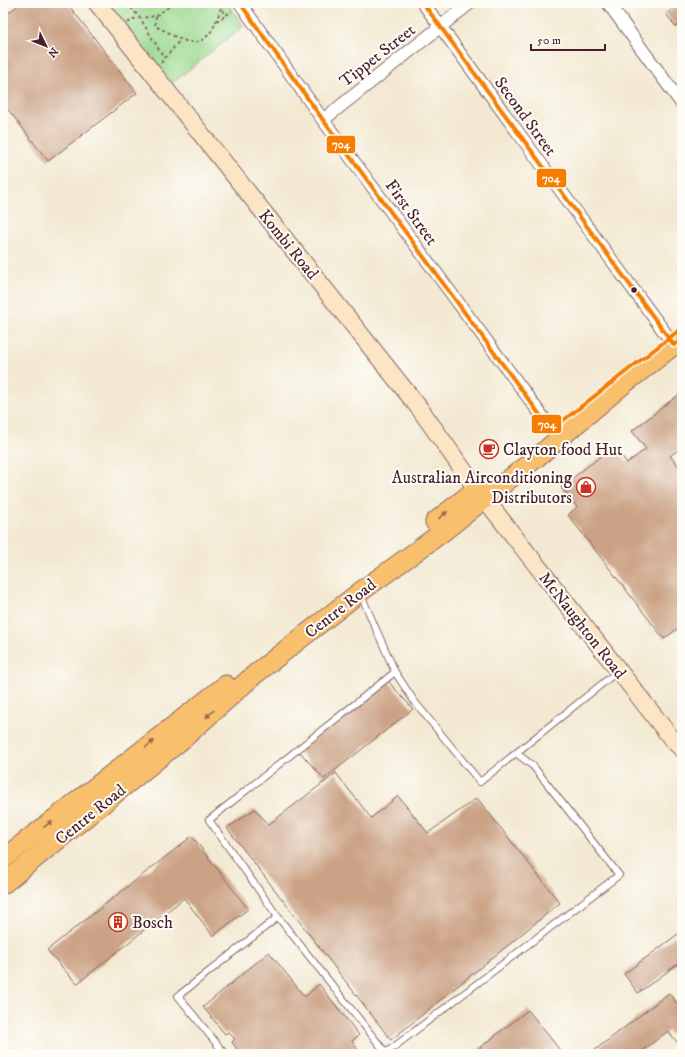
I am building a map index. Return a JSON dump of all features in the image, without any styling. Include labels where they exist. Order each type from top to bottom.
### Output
[{"type":"main road","name":"Kombi Road","points":[[97,3],[420,408],[481,494]]},
{"type":"main road","name":"Centre Road","points":[[3,859],[481,494],[555,434],[620,387],[677,337]]},
{"type":"main road","name":"Centre Road","points":[[3,884],[185,737],[254,675],[360,592],[440,534],[481,494]]},
{"type":"main road","name":"McNaughton Road","points":[[481,494],[618,671],[672,739],[682,749]]},
{"type":"street","name":"First Street","points":[[240,3],[322,120],[555,434]]},
{"type":"street","name":"Second Street","points":[[422,3],[677,337]]},
{"type":"street","name":"Tippet Street","points":[[322,120],[470,3]]},
{"type":"street","points":[[608,3],[682,104]]},
{"type":"lane","points":[[360,592],[394,672],[414,701],[480,782],[618,671]]},
{"type":"lane","points":[[394,672],[209,820],[278,917],[385,1054],[618,875],[533,766],[516,753]]},
{"type":"lane","points":[[225,1054],[178,996],[278,917]]},
{"type":"path","points":[[127,3],[140,18],[160,51],[166,57]]},
{"type":"path","points":[[119,30],[133,19],[156,16],[174,3]]},
{"type":"path","points":[[216,20],[220,20],[240,3]]},
{"type":"path","points":[[156,16],[155,26],[180,39],[195,42],[204,40],[211,32],[221,4]]},
{"type":"path","points":[[221,4],[225,16]]},
{"type":"path","points":[[152,73],[180,39]]},
{"type":"green space","points":[[108,3],[227,3],[244,26],[172,83]]},
{"type":"building","points":[[21,3],[67,3],[137,93],[48,161],[3,103],[3,17]]},
{"type":"building","points":[[682,3],[682,22],[676,27],[666,14]]},
{"type":"building","points":[[682,392],[682,447],[670,456],[682,470],[682,625],[664,639],[568,515],[577,507],[561,487],[614,446],[627,463],[646,449],[632,431]]},
{"type":"building","points":[[387,680],[413,709],[324,779],[298,750]]},
{"type":"building","points":[[336,773],[371,818],[398,796],[428,833],[477,798],[560,903],[391,1040],[227,828],[255,809],[268,825]]},
{"type":"building","name":"Bosch","points":[[192,836],[248,909],[213,936],[184,898],[77,984],[47,950]]},
{"type":"building","points":[[682,931],[682,961],[638,993],[624,974]]},
{"type":"building","points":[[269,952],[305,997],[319,984],[359,1035],[352,1041],[358,1050],[352,1054],[240,1054],[232,1042],[235,1039],[228,1032],[225,1034],[203,1007]]},
{"type":"building","points":[[669,993],[682,1010],[682,1048],[668,1031],[638,1054],[590,1054]]},
{"type":"building","points":[[528,1010],[563,1054],[472,1054]]},
{"type":"transit line","name":"704","points":[[240,3],[323,120],[551,430],[682,328]]},
{"type":"transit line","name":"704","points":[[423,3],[674,345],[682,339]]},
{"type":"place","name":"Clayton food Hut","points":[[489,449]]},
{"type":"place","name":"Australian Airconditioning Distributors","points":[[586,487]]},
{"type":"place","name":"Bosch","points":[[118,922]]}]
